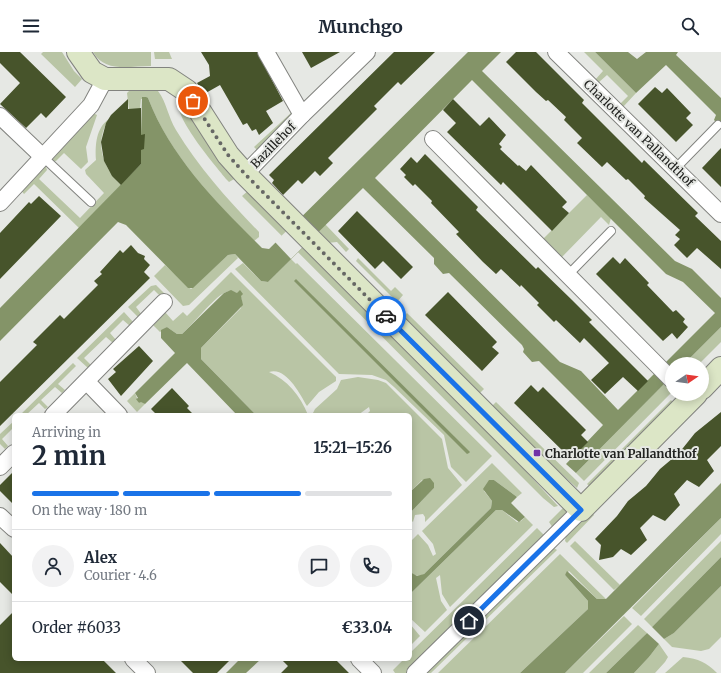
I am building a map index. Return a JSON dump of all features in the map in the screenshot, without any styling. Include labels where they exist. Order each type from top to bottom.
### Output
[{"type":"street","points":[[78,52],[92,72],[104,79],[169,79],[186,91],[228,155],[245,174],[581,510]]},
{"type":"street","name":"Bazillehof","points":[[266,52],[302,115]]},
{"type":"street","name":"Bazillehof","points":[[245,174],[302,115],[367,52]]},
{"type":"street","name":"Charlotte van Pallandthof","points":[[556,52],[721,214]]},
{"type":"street","points":[[0,202],[91,105],[104,79]]},
{"type":"street","points":[[0,116],[43,157]]},
{"type":"street","points":[[433,139],[665,373]]},
{"type":"street","points":[[55,413],[164,302]]},
{"type":"street","points":[[709,380],[721,368]]},
{"type":"street","points":[[87,382],[117,413]]},
{"type":"street","points":[[415,673],[581,510],[687,401]]},
{"type":"street","points":[[0,466],[12,455]]},
{"type":"street","points":[[0,516],[12,527]]},
{"type":"street","points":[[135,661],[147,673]]},
{"type":"street","points":[[361,661],[372,673]]},
{"type":"lane","points":[[675,169],[718,125]]},
{"type":"lane","points":[[43,157],[90,202]]},
{"type":"lane","points":[[568,275],[611,232]]},
{"type":"shaded area","points":[[43,52],[62,52],[74,71],[82,79],[75,87],[41,54]]},
{"type":"shaded area","points":[[93,52],[151,52],[151,66],[111,66],[98,59]]},
{"type":"shaded area","points":[[154,52],[169,52],[172,59],[155,59]]},
{"type":"shaded area","points":[[468,52],[501,52],[482,71],[675,261],[692,269],[721,298],[721,327],[691,357],[671,357],[715,313],[683,282],[666,274],[472,80],[375,178],[560,362],[581,371],[618,410],[665,363],[665,383],[576,473],[566,464],[603,425],[539,361],[532,362],[523,352],[524,349],[522,345],[449,273],[443,274],[434,264],[434,258],[363,188],[268,282],[261,281],[235,254],[228,255],[193,288],[188,288],[126,225],[118,222],[0,341],[0,308],[141,164],[141,149],[144,148],[144,135],[141,135],[142,97],[148,98],[169,141],[197,179],[262,248],[269,249]]},
{"type":"shaded area","points":[[584,52],[595,52],[636,93],[623,107],[620,104],[628,96],[607,75],[598,83],[595,80],[603,71]]},
{"type":"shaded area","points":[[595,52],[628,52],[637,59],[646,52],[678,52],[676,55],[721,98],[721,127],[714,120],[716,115],[666,65],[636,93]]},
{"type":"shaded area","points":[[129,91],[158,91],[173,125],[185,144],[214,183],[259,232],[259,237],[254,241],[223,209],[194,175],[168,138],[148,98],[141,99],[140,110],[129,110],[127,93]]},
{"type":"shaded area","points":[[178,96],[236,178],[229,182],[195,140],[181,115],[178,104]]},
{"type":"shaded area","points":[[292,112],[292,117],[258,151],[254,147]]},
{"type":"shaded area","points":[[93,113],[97,115],[86,147],[88,162],[81,169],[64,153],[56,161],[52,162],[50,159]]},
{"type":"shaded area","points":[[109,119],[102,136],[102,154],[109,170],[121,185],[79,228],[34,184],[24,194],[20,189],[45,164],[47,170],[39,179],[80,218],[104,193],[86,174],[85,170],[96,160],[97,137],[101,127]]},
{"type":"shaded area","points":[[249,190],[523,463],[521,466],[558,506],[554,507],[543,498],[242,196]]},
{"type":"shaded area","points":[[587,195],[611,218],[609,225],[601,217],[561,258],[542,240]]},
{"type":"shaded area","points":[[325,224],[349,249],[346,252],[337,242],[327,243],[318,232]]},
{"type":"shaded area","points":[[235,254],[238,258],[189,305],[183,306],[154,276],[165,265],[191,289],[228,255]]},
{"type":"shaded area","points":[[358,258],[391,291],[395,287],[403,295],[397,302],[356,261]]},
{"type":"shaded area","points":[[291,259],[296,264],[297,263],[492,456],[466,482],[451,467],[444,435],[394,387],[386,380],[372,375],[339,374],[235,269],[243,263],[261,281],[268,282]]},
{"type":"shaded area","points":[[231,272],[336,377],[336,381],[319,392],[307,406],[292,382],[287,377],[275,371],[269,372],[282,379],[292,389],[301,401],[307,413],[254,413],[201,359],[201,348],[241,308],[241,297],[232,291],[224,293],[182,334],[177,334],[167,327],[160,332],[153,325],[165,312],[173,321],[183,312],[187,316]]},
{"type":"shaded area","points":[[296,279],[470,452],[469,453],[467,454],[294,281]]},
{"type":"shaded area","points":[[156,285],[166,295],[162,298],[154,290],[136,307],[142,315],[139,318],[128,307],[151,286]]},
{"type":"shaded area","points":[[231,290],[237,293],[240,290],[243,294],[241,296],[243,305],[201,348],[201,359],[254,413],[235,413],[187,363],[145,404],[141,402],[139,403],[136,399],[138,398],[135,393],[175,353],[161,338],[161,330],[167,327],[177,334],[182,334],[224,293]]},
{"type":"shaded area","points":[[124,312],[134,323],[130,326],[123,320],[110,333],[116,340],[113,343],[106,337],[84,358],[91,365],[88,368],[77,358]]},
{"type":"shaded area","points":[[407,313],[484,389],[477,396],[400,320]]},
{"type":"shaded area","points":[[721,327],[721,342],[706,357],[691,357]]},
{"type":"shaded area","points":[[73,363],[76,366],[58,384],[65,390],[62,393],[55,387],[41,400],[48,407],[45,409],[39,403],[28,413],[22,413]]},
{"type":"shaded area","points":[[358,377],[378,380],[386,383],[442,439],[448,468],[462,485],[425,522],[425,517],[423,514],[415,515],[413,522],[412,511],[434,488],[422,480],[412,490],[412,413],[368,413],[370,411],[369,407],[361,413],[313,413],[315,409],[337,389],[341,380]]},
{"type":"shaded area","points":[[665,383],[665,399],[584,481],[576,473]]},
{"type":"shaded area","points":[[135,393],[139,403],[141,401],[145,404],[137,412],[127,401]]},
{"type":"shaded area","points":[[670,401],[672,401],[675,405],[592,489],[587,484]]},
{"type":"shaded area","points":[[496,402],[579,483],[577,488],[489,409]]},
{"type":"shaded area","points":[[12,423],[12,429],[2,439],[8,446],[5,449],[0,444],[0,434]]},
{"type":"shaded area","points":[[492,463],[522,493],[517,497],[494,480],[484,491],[492,501],[491,508],[424,574],[418,576],[412,573],[412,540],[418,534],[428,545],[433,556],[436,554],[433,544],[422,531]]},
{"type":"shaded area","points":[[430,478],[434,483],[434,488],[412,511],[412,490],[424,479]]},
{"type":"shaded area","points":[[489,480],[494,480],[517,497],[511,503],[525,517],[519,522],[502,510],[496,510],[412,592],[412,573],[417,576],[424,574],[491,508],[492,501],[483,489]]},
{"type":"shaded area","points":[[721,483],[721,518],[565,673],[520,673],[588,609],[588,601],[565,575],[567,571],[597,599],[606,599]]},
{"type":"shaded area","points":[[566,505],[567,518],[553,528],[549,522]]},
{"type":"shaded area","points":[[496,510],[502,510],[517,522],[521,521],[525,517],[533,525],[450,607],[442,594],[440,575],[436,578],[441,601],[447,610],[425,632],[412,620],[412,592]]},
{"type":"shaded area","points":[[591,511],[594,515],[567,543],[565,541],[566,535]]},
{"type":"shaded area","points":[[721,518],[721,534],[641,616],[632,608]]},
{"type":"shaded area","points":[[537,528],[546,537],[407,673],[395,673],[393,670],[402,661],[412,661],[412,651]]},
{"type":"shaded area","points":[[575,541],[620,585],[614,590],[570,546]]},
{"type":"shaded area","points":[[721,541],[721,557],[652,627],[644,619]]},
{"type":"shaded area","points":[[554,548],[557,550],[431,673],[424,673],[551,549]]},
{"type":"shaded area","points":[[560,554],[606,599],[597,599],[569,571],[565,575],[588,601],[588,609],[520,673],[438,673]]},
{"type":"shaded area","points":[[721,557],[721,586],[674,633],[664,639],[652,627]]},
{"type":"shaded area","points":[[721,586],[721,637],[709,649],[701,651],[672,647],[664,639],[674,633]]},
{"type":"shaded area","points":[[624,616],[632,624],[583,673],[565,673]]},
{"type":"shaded area","points":[[638,625],[647,633],[606,673],[589,673]]},
{"type":"shaded area","points":[[412,626],[420,636],[412,644]]},
{"type":"shaded area","points":[[647,633],[659,644],[634,673],[606,673]]},
{"type":"shaded area","points":[[659,644],[668,657],[665,662],[655,673],[634,673],[649,657]]},
{"type":"shaded area","points":[[683,657],[702,662],[717,673],[665,673]]},
{"type":"shaded area","points":[[238,661],[259,661],[246,673],[226,673]]},
{"type":"pier","points":[[302,216],[318,232],[291,259],[275,242]]},
{"type":"building","points":[[0,52],[20,52],[66,97],[46,118],[41,113],[26,128],[0,104],[20,83],[0,63]]},
{"type":"building","points":[[201,52],[257,52],[283,101],[266,111],[273,123],[259,135],[256,129],[252,131],[247,123],[243,125],[220,85],[204,94],[197,83],[210,76],[209,65]]},
{"type":"building","points":[[302,52],[340,52],[311,68]]},
{"type":"building","points":[[394,52],[435,52],[401,85],[398,82],[374,106],[377,109],[328,158],[333,163],[320,176],[315,171],[302,184],[298,180],[283,195],[272,183],[274,180],[269,175]]},
{"type":"building","points":[[516,52],[536,52],[584,100],[582,103],[642,163],[644,160],[698,213],[695,216],[721,241],[721,269],[697,248],[687,258],[674,245],[680,239],[675,235],[680,230],[644,198],[645,196],[628,179],[626,180],[607,162],[602,167],[577,143],[582,138],[564,120],[566,117],[548,100],[546,101],[536,92],[506,62]]},
{"type":"building","points":[[655,87],[662,93],[667,88],[691,113],[686,118],[693,125],[676,142],[638,104]]},
{"type":"building","points":[[128,99],[128,109],[141,108],[141,135],[145,134],[144,149],[141,150],[141,164],[121,185],[112,176],[104,161],[101,142],[106,123],[111,115]]},
{"type":"building","points":[[453,99],[480,126],[489,117],[506,135],[499,144],[502,147],[500,149],[518,166],[519,165],[526,171],[531,165],[567,202],[562,207],[569,213],[552,231],[503,182],[501,185],[447,132],[456,123],[443,110]]},
{"type":"building","points":[[721,148],[721,187],[702,168]]},
{"type":"building","points":[[425,154],[478,207],[476,210],[536,269],[538,267],[572,300],[592,320],[589,322],[648,381],[638,391],[623,377],[605,394],[591,380],[609,363],[584,338],[580,343],[556,320],[554,322],[537,305],[539,303],[521,285],[520,287],[501,269],[496,274],[456,234],[459,232],[431,203],[432,201],[415,184],[413,186],[404,177],[406,175],[400,169],[411,157],[417,163]]},
{"type":"building","points":[[39,196],[61,216],[0,279],[0,233],[29,202],[31,204]]},
{"type":"building","points":[[357,211],[413,267],[401,279],[383,261],[375,269],[338,231]]},
{"type":"building","points":[[131,245],[138,253],[145,256],[144,259],[150,265],[144,272],[150,278],[0,426],[0,382],[37,345],[33,342],[60,315],[64,319],[98,285],[94,281],[102,274],[100,272],[120,250],[123,253]]},
{"type":"building","points":[[613,257],[620,264],[625,258],[649,283],[647,285],[673,312],[676,310],[685,319],[683,322],[688,327],[677,339],[672,333],[663,341],[596,274]]},
{"type":"building","points":[[448,292],[497,342],[492,347],[499,353],[482,371],[425,315]]},
{"type":"building","points":[[139,346],[153,361],[121,396],[108,379],[116,372],[113,369]]},
{"type":"building","points":[[531,385],[538,392],[543,387],[586,430],[581,435],[588,442],[571,459],[514,403]]},
{"type":"building","points":[[172,388],[189,406],[187,408],[192,413],[155,413],[151,409]]},
{"type":"building","points":[[721,412],[721,446],[707,460],[714,471],[699,487],[687,480],[674,494],[680,505],[665,521],[653,515],[640,528],[647,540],[631,555],[621,549],[613,557],[599,560],[601,545],[595,539],[617,516],[628,501],[646,486],[660,469],[679,453],[695,433]]},
{"type":"building","points":[[12,473],[12,503],[0,491],[0,485]]},
{"type":"building","points":[[0,543],[12,556],[12,594],[0,582]]},
{"type":"building","points":[[12,613],[12,661],[104,661],[116,673],[0,673],[0,625]]},
{"type":"building","points":[[181,661],[229,661],[217,673],[193,673]]},
{"type":"building","points":[[283,661],[337,661],[349,673],[281,673],[288,666]]},
{"type":"way so far","points":[[193,101],[228,155],[245,174],[386,316]]},
{"type":"place","name":"Charlotte van Pallandthof","points":[[537,453]]},
{"type":"route","points":[[386,316],[581,510],[469,621]]}]
